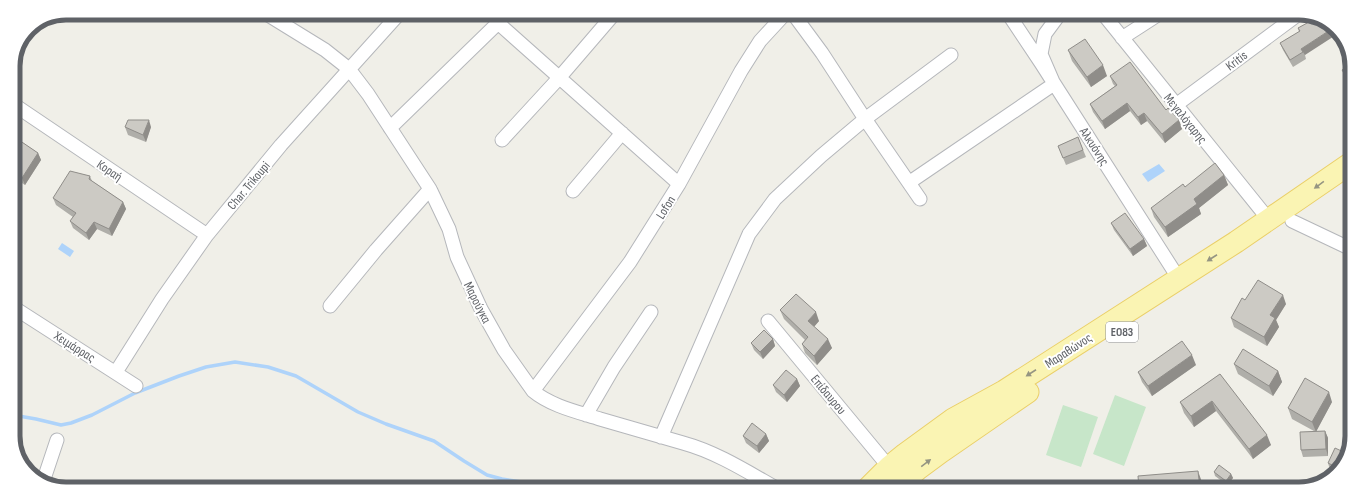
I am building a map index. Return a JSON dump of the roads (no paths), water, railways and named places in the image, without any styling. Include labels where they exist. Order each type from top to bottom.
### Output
[{"type":"main road","name":"Μαραθώνος","points":[[874,482],[889,467],[928,436],[953,419],[1004,391],[1179,279],[1269,220],[1345,167]]},
{"type":"main road","name":"Μαραθώνος","points":[[903,482],[940,452],[1011,403],[1237,258],[1345,184]]},
{"type":"street","name":"Μαρούγκα","points":[[275,20],[325,50],[349,69],[430,189],[449,229],[457,257],[481,309],[504,350],[539,396],[586,415],[707,451],[765,482]]},
{"type":"street","name":"Char. Trikoupi","points":[[116,372],[162,299],[207,235],[281,145],[394,20]]},
{"type":"street","points":[[390,128],[500,20]]},
{"type":"street","points":[[504,20],[559,78],[679,184]]},
{"type":"street","points":[[502,140],[559,78],[609,20]]},
{"type":"street","name":"Lofon","points":[[533,390],[630,262],[696,155],[741,71],[760,40],[779,20]]},
{"type":"street","points":[[798,20],[822,53],[920,199]]},
{"type":"street","name":"Αλκυόνης","points":[[1012,20],[1179,279]]},
{"type":"street","points":[[910,182],[1054,84],[1041,54],[1045,34],[1055,20]]},
{"type":"street","name":"Μεγαλόχαρης","points":[[1108,20],[1269,220]]},
{"type":"street","points":[[1122,38],[1150,20]]},
{"type":"street","name":"Kritis","points":[[1176,105],[1291,20]]},
{"type":"street","points":[[661,437],[749,234],[775,199],[821,156],[865,119],[951,55]]},
{"type":"street","name":"Κοραή","points":[[20,109],[207,235]]},
{"type":"street","points":[[573,191],[622,133]]},
{"type":"street","points":[[330,306],[376,250],[430,189]]},
{"type":"street","points":[[1292,221],[1345,246]]},
{"type":"street","name":"Χειμάρρας","points":[[20,311],[136,386]]},
{"type":"street","points":[[586,415],[614,367],[651,312]]},
{"type":"street","name":"Επίδαυρου","points":[[768,321],[889,467]]},
{"type":"street","points":[[45,477],[57,440]]},
{"type":"water","points":[[1159,164],[1165,171],[1148,182],[1142,174]]},
{"type":"water","points":[[62,243],[74,251],[70,257],[58,249]]},
{"type":"waterway","points":[[20,416],[61,425],[71,423],[92,415],[135,393],[179,376],[206,367],[235,362],[268,367],[296,376],[358,412],[386,424],[434,441],[487,475],[522,482]]}]
